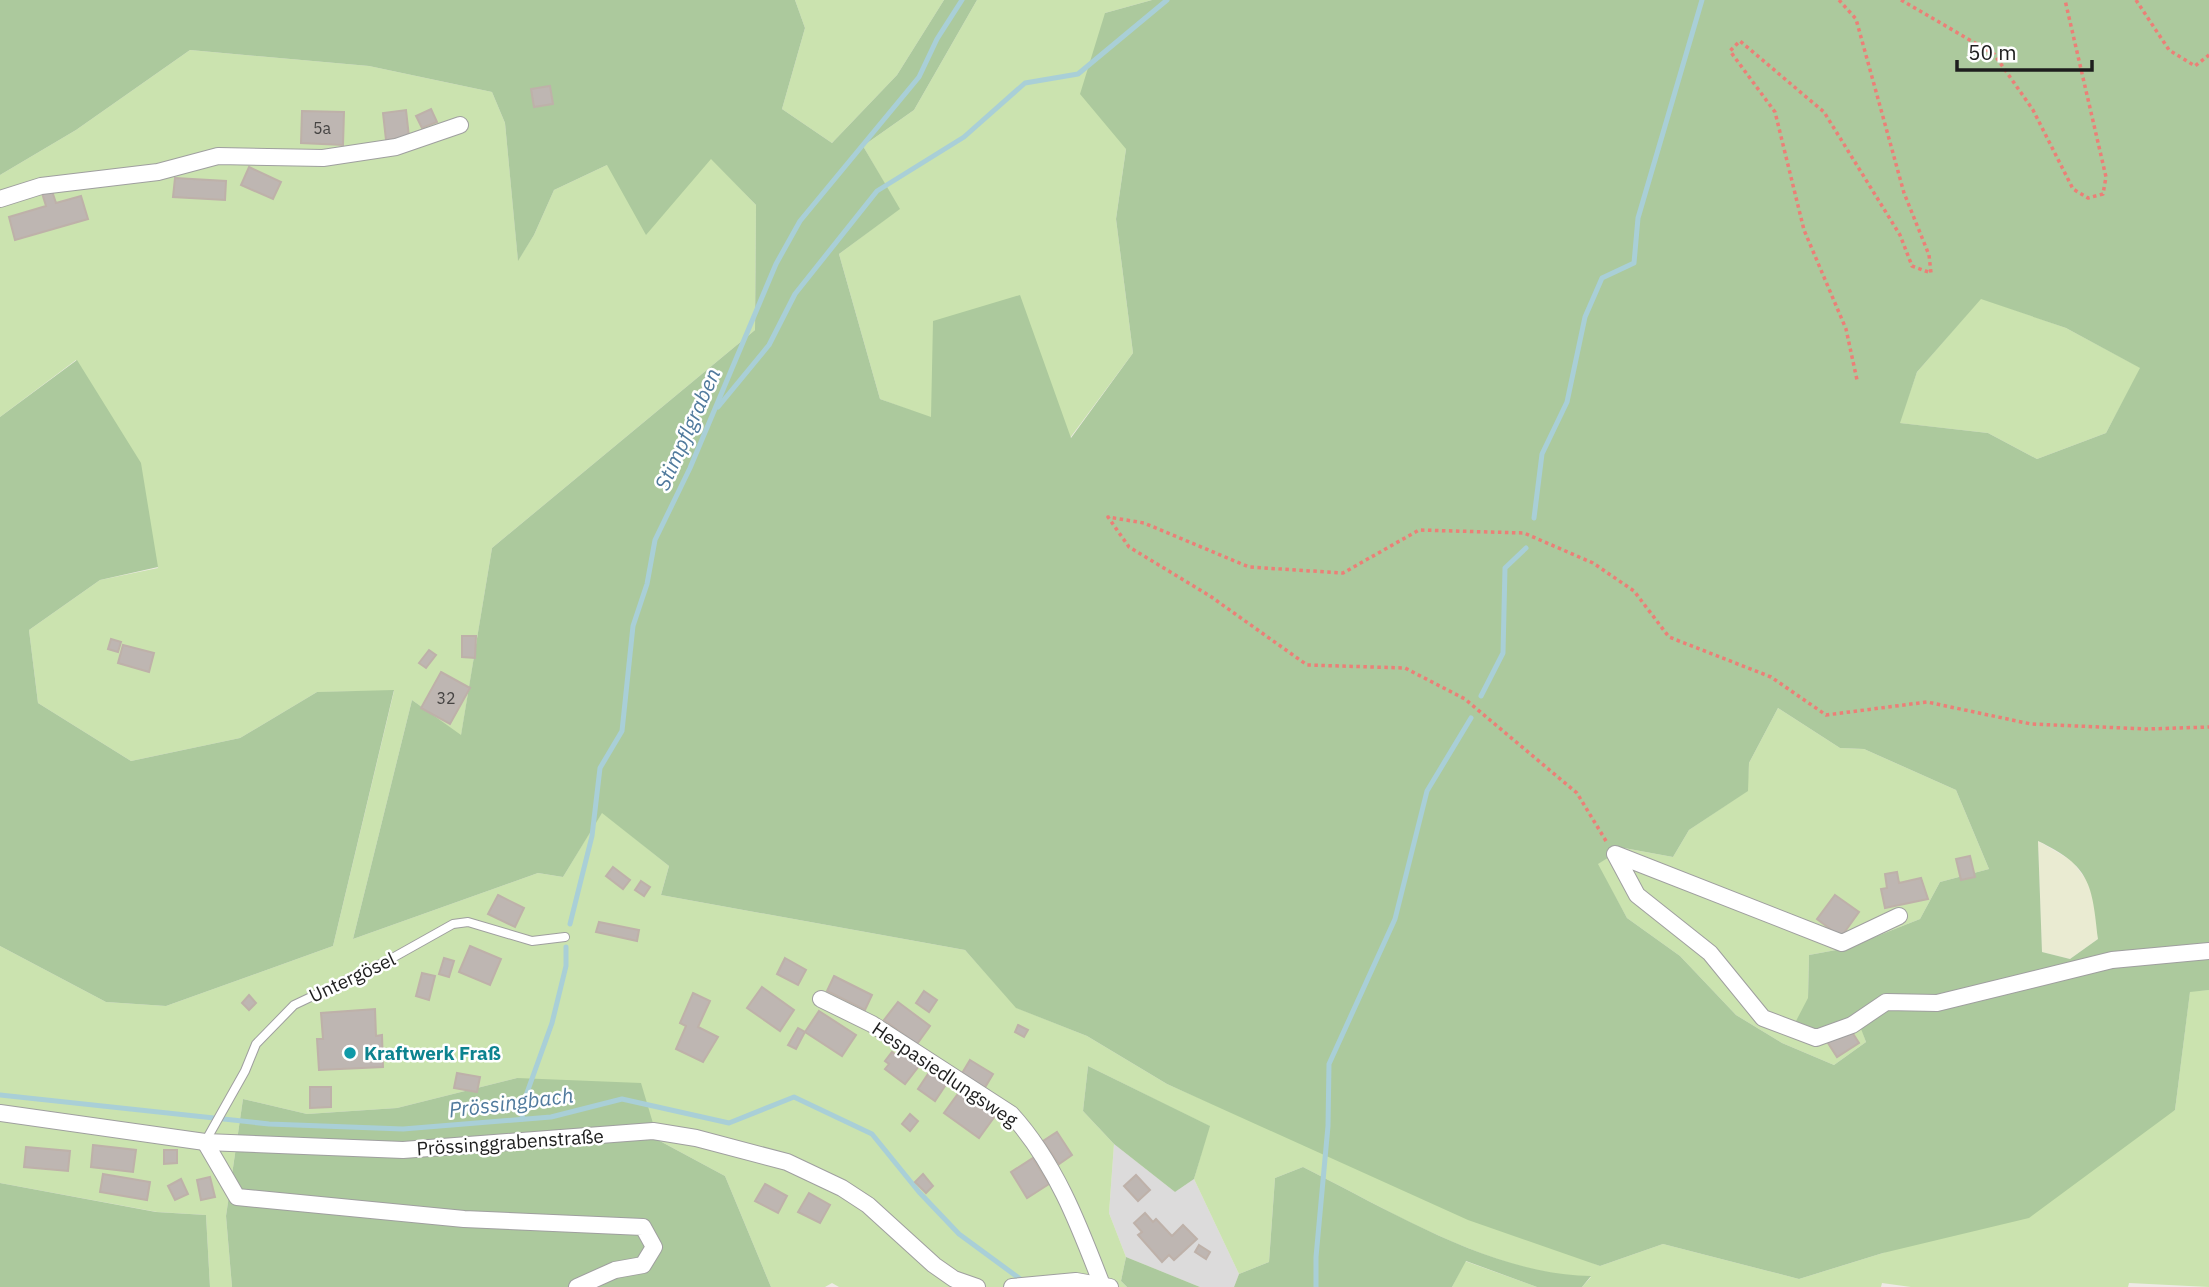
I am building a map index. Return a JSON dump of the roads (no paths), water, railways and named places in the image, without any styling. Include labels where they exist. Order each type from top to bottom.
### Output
[{"type":"street","points":[[0,199],[41,186],[158,172],[218,156],[324,158],[396,147],[460,125]]},
{"type":"street","points":[[1899,916],[1842,943],[1615,854],[1637,895],[1710,953],[1763,1018],[1816,1038],[1852,1025],[1886,1002],[1937,1003],[2112,960],[2209,951]]},
{"type":"street","name":"Hespasiedlungsweg","points":[[821,999],[872,1024],[1011,1114],[1025,1129],[1074,1211],[1106,1286]]},
{"type":"street","name":"Prössinggrabenstraße","points":[[0,1113],[209,1135],[404,1150],[653,1131],[696,1138],[787,1163],[842,1188],[868,1205],[934,1265],[954,1279],[977,1287]]},
{"type":"street","points":[[209,1135],[237,1197],[464,1219],[643,1227],[654,1247],[643,1265],[615,1270],[577,1287]]},
{"type":"street","points":[[1016,1287],[1076,1281],[1106,1286]]},
{"type":"lane","name":"Untergösel","points":[[209,1135],[256,1044],[294,1005],[387,961],[453,924],[468,922],[532,941],[565,937]]},
{"type":"waterway","name":"Stimpflgraben","points":[[570,924],[592,836],[600,768],[622,731],[633,626],[647,584],[655,540],[690,468],[776,264],[800,221],[919,77],[937,39],[962,0]]},
{"type":"waterway","points":[[718,407],[769,345],[795,294],[877,191],[964,137],[1025,83],[1078,74],[1167,0]]},
{"type":"waterway","points":[[1534,518],[1542,454],[1567,402],[1585,317],[1602,278],[1634,263],[1638,218],[1702,0]]},
{"type":"waterway","points":[[1481,696],[1503,653],[1505,568],[1526,548]]},
{"type":"waterway","points":[[1316,1287],[1316,1257],[1328,1126],[1329,1064],[1395,919],[1427,791],[1471,718]]},
{"type":"waterway","name":"Stimpflgraben","points":[[522,1119],[524,1101],[552,1023],[566,966],[566,947]]},
{"type":"waterway","name":"Prössingbach","points":[[0,1095],[269,1124],[403,1129],[551,1117],[622,1099],[729,1123],[794,1097],[872,1134],[919,1192],[959,1234],[1023,1281]]},
{"type":"place","name":"Kraftwerk Fraß","points":[[350,1053]]}]
